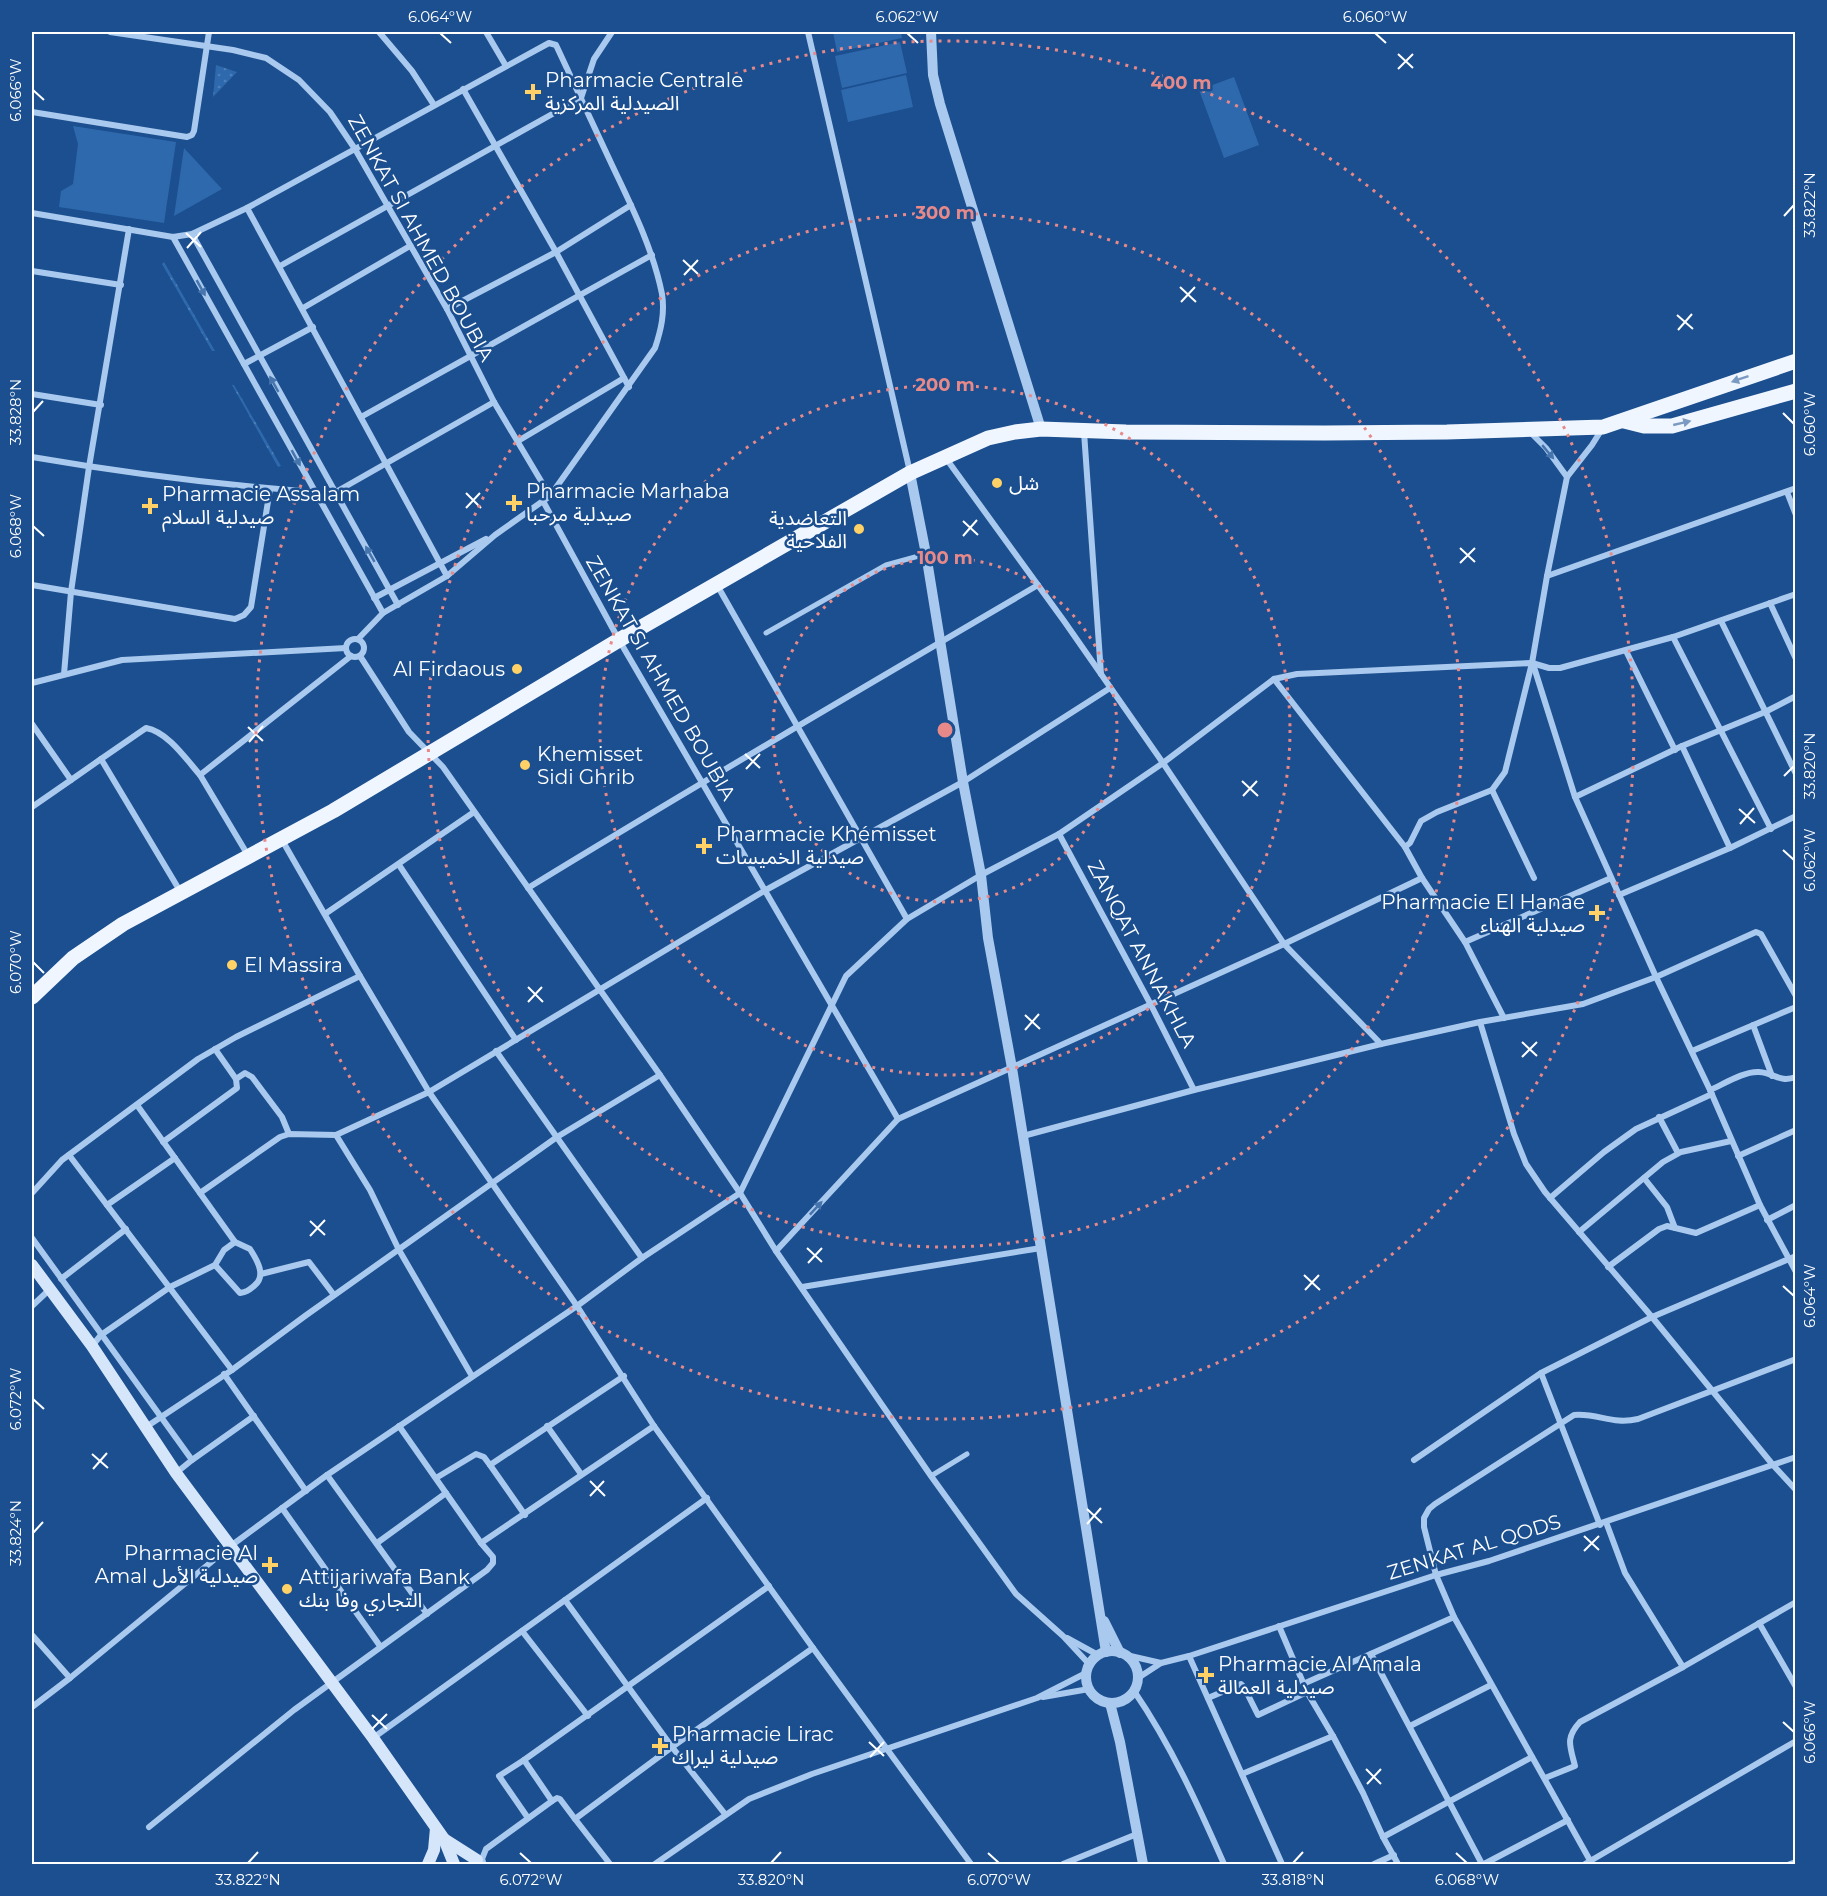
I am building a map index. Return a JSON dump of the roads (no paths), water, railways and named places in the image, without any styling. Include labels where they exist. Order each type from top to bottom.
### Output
[{"type":"main road","points":[[34,990],[100,939],[181,892],[282,839],[432,753],[619,640],[910,473],[988,438],[1041,429],[1084,432],[1325,433],[1603,427],[1796,361]]},
{"type":"main road","points":[[1624,421],[1644,426],[1672,426],[1796,391]]},
{"type":"main road","points":[[32,1265],[92,1346],[176,1473],[232,1545],[440,1833],[454,1864]]},
{"type":"main road","points":[[440,1833],[482,1862]]},
{"type":"main road","points":[[428,1864],[440,1833]]},
{"type":"main road","points":[[460,1864],[465,1861],[482,1862]]},
{"type":"street","name":"ZENKAT SI AHMED BOUBIA","points":[[110,32],[234,50],[266,58],[299,80],[330,111],[356,149],[447,309],[494,402],[550,496]]},
{"type":"street","points":[[32,112],[187,137],[195,131],[209,32]]},
{"type":"street","points":[[379,32],[412,71],[434,105]]},
{"type":"street","points":[[486,32],[506,66]]},
{"type":"street","points":[[280,266],[580,98],[594,59],[612,32]]},
{"type":"street","points":[[808,32],[910,473],[926,554],[963,782],[981,875],[988,938],[1012,1068],[1099,1612],[1102,1654],[1088,1669],[1037,1698]]},
{"type":"street","points":[[931,32],[933,75],[940,104],[1041,429]]},
{"type":"street","points":[[32,213],[173,237],[192,234],[247,208],[552,42],[555,45],[631,205],[652,255],[662,296],[661,330],[655,348],[550,496],[495,535],[447,576],[383,613],[358,639],[350,640],[346,648]]},
{"type":"street","points":[[464,89],[629,387]]},
{"type":"street","points":[[447,309],[556,252],[631,205]]},
{"type":"street","points":[[247,208],[447,576]]},
{"type":"street","points":[[64,674],[71,591],[129,229]]},
{"type":"street","points":[[192,234],[398,605]]},
{"type":"street","points":[[173,237],[383,613]]},
{"type":"street","points":[[303,308],[410,246]]},
{"type":"street","points":[[361,417],[652,255]]},
{"type":"street","points":[[32,271],[121,285]]},
{"type":"street","points":[[244,364],[313,327]]},
{"type":"street","points":[[518,441],[624,378]]},
{"type":"street","points":[[32,394],[101,405]]},
{"type":"street","points":[[320,501],[494,402]]},
{"type":"street","points":[[1406,847],[1417,827],[1426,817],[1492,790],[1505,772],[1532,663],[1567,477],[1603,427]]},
{"type":"street","points":[[1526,429],[1546,448],[1567,477]]},
{"type":"street","points":[[1084,432],[1101,675]]},
{"type":"street","points":[[944,457],[1038,585],[1163,763],[1284,944],[1380,1044]]},
{"type":"street","points":[[32,458],[270,489],[315,492]]},
{"type":"street","points":[[1547,576],[1796,488]]},
{"type":"street","points":[[32,585],[209,615],[240,618],[251,607],[270,489]]},
{"type":"street","points":[[1787,492],[1796,515]]},
{"type":"street","name":"ZENKAT SI AHMED BOUBIA","points":[[543,501],[619,640],[898,1119]]},
{"type":"street","points":[[374,598],[439,562],[495,535]]},
{"type":"street","points":[[766,633],[886,565],[926,554]]},
{"type":"street","points":[[717,584],[907,919]]},
{"type":"street","points":[[528,888],[702,781],[797,728],[1038,585]]},
{"type":"street","points":[[32,1707],[232,1545],[327,1474],[740,1193],[846,976],[907,919],[981,875],[1059,834],[1163,763],[1274,679],[1297,674],[1532,663],[1549,668],[1560,668],[1673,637],[1796,594]]},
{"type":"street","points":[[1770,603],[1796,658]]},
{"type":"street","points":[[1721,621],[1796,774]]},
{"type":"street","points":[[1673,637],[1771,829]]},
{"type":"street","points":[[358,639],[362,641],[364,649],[360,656]]},
{"type":"street","points":[[32,683],[102,664],[145,657],[346,648]]},
{"type":"street","points":[[346,648],[351,656]]},
{"type":"street","points":[[1626,651],[1675,750]]},
{"type":"street","points":[[200,775],[351,656],[360,656]]},
{"type":"street","points":[[360,656],[409,732],[432,753],[443,767],[660,1075],[740,1193],[776,1251],[931,1476],[1016,1594],[1063,1636],[1088,1669],[1089,1689],[1098,1699],[1115,1702],[1134,1691],[1138,1678],[1135,1665],[1123,1654],[1099,1612]]},
{"type":"street","points":[[1532,663],[1575,797],[1656,977],[1711,1092],[1760,1205],[1796,1272]]},
{"type":"street","points":[[1274,679],[1406,847],[1422,878],[1465,942],[1503,1018]]},
{"type":"street","points":[[200,1193],[280,1137],[289,1134],[336,1135],[429,1092],[764,891],[963,782],[1110,688]]},
{"type":"street","points":[[1575,797],[1682,746],[1765,712],[1796,696]]},
{"type":"street","points":[[32,724],[71,780]]},
{"type":"street","points":[[32,807],[146,728],[152,729],[160,733],[182,754],[200,775],[249,857]]},
{"type":"street","points":[[1682,746],[1730,848]]},
{"type":"street","points":[[101,759],[181,892]]},
{"type":"street","points":[[1492,790],[1534,878]]},
{"type":"street","points":[[326,914],[474,812]]},
{"type":"street","points":[[1619,895],[1730,848],[1796,816]]},
{"type":"street","name":"ZANQAT ANNAKHLA","points":[[1059,834],[1152,1005],[1194,1090]]},
{"type":"street","points":[[282,839],[429,1092],[577,1306],[654,1426],[971,1864]]},
{"type":"street","points":[[399,865],[516,1040]]},
{"type":"street","points":[[776,1251],[898,1119],[1152,1005],[1422,878]]},
{"type":"street","points":[[1465,942],[1611,878]]},
{"type":"street","points":[[1023,1136],[1194,1090],[1380,1044],[1480,1022],[1583,1004],[1656,977],[1756,933],[1761,934],[1796,996]]},
{"type":"street","points":[[32,1193],[69,1155],[198,1059],[236,1037],[360,976]]},
{"type":"street","points":[[1692,1051],[1796,1007]]},
{"type":"street","points":[[1480,1022],[1519,1149],[1535,1178],[1796,1490]]},
{"type":"street","points":[[1753,1026],[1772,1076]]},
{"type":"street","points":[[163,1142],[237,1089],[236,1079],[215,1049]]},
{"type":"street","points":[[496,1051],[642,1258]]},
{"type":"street","points":[[1550,1198],[1604,1152],[1636,1129],[1711,1092],[1755,1072],[1783,1080],[1796,1077]]},
{"type":"street","points":[[236,1079],[245,1074],[252,1077],[282,1117],[289,1134]]},
{"type":"street","points":[[146,1427],[232,1370],[557,1137],[660,1075]]},
{"type":"street","points":[[137,1105],[235,1242],[250,1249],[261,1274],[258,1282],[245,1293],[240,1293],[215,1265]]},
{"type":"street","points":[[1659,1118],[1678,1153]]},
{"type":"street","points":[[1738,1156],[1796,1130]]},
{"type":"street","points":[[336,1135],[370,1190],[399,1250],[472,1376]]},
{"type":"street","points":[[1579,1232],[1663,1162],[1678,1153],[1731,1141]]},
{"type":"street","points":[[69,1155],[232,1370]]},
{"type":"street","points":[[107,1205],[175,1158]]},
{"type":"street","points":[[1644,1178],[1666,1207],[1675,1228]]},
{"type":"street","points":[[1608,1266],[1659,1229],[1667,1226],[1696,1233],[1760,1205]]},
{"type":"street","points":[[1767,1220],[1796,1205]]},
{"type":"street","points":[[61,1279],[126,1229]]},
{"type":"street","points":[[32,1238],[192,1460]]},
{"type":"street","points":[[92,1346],[101,1335],[170,1287],[215,1265],[224,1250],[235,1242]]},
{"type":"street","points":[[802,1287],[1041,1248]]},
{"type":"street","points":[[1414,1461],[1541,1372],[1652,1317],[1796,1256]]},
{"type":"street","points":[[261,1274],[309,1262],[334,1295]]},
{"type":"street","points":[[32,1306],[49,1290]]},
{"type":"street","points":[[1796,1359],[1626,1422],[1589,1414],[1574,1415],[1429,1509],[1424,1518],[1424,1527],[1436,1575],[1454,1617],[1545,1778],[1589,1863],[1796,1741]]},
{"type":"street","points":[[1541,1372],[1625,1573],[1683,1667]]},
{"type":"street","points":[[224,1374],[306,1491]]},
{"type":"street","points":[[490,1465],[624,1376]]},
{"type":"street","points":[[176,1473],[254,1416]]},
{"type":"street","points":[[149,1827],[294,1710],[487,1570],[493,1563],[493,1557],[399,1426]]},
{"type":"street","points":[[547,1426],[581,1474]]},
{"type":"street","points":[[481,1543],[654,1426]]},
{"type":"street","points":[[436,1478],[476,1454],[484,1457],[525,1515]]},
{"type":"street","points":[[931,1476],[967,1454]]},
{"type":"street","name":"ZENKAT AL QODS","points":[[1161,1663],[1189,1656],[1436,1575],[1489,1561],[1796,1457]]},
{"type":"street","points":[[327,1474],[427,1614]]},
{"type":"street","points":[[377,1543],[446,1493]]},
{"type":"street","points":[[373,1738],[707,1498]]},
{"type":"street","points":[[282,1508],[380,1646]]},
{"type":"street","points":[[528,1818],[499,1776],[588,1716],[769,1586]]},
{"type":"street","points":[[565,1600],[672,1747],[725,1814]]},
{"type":"street","points":[[1545,1778],[1575,1766],[1569,1736],[1580,1722],[1683,1667],[1796,1602]]},
{"type":"street","points":[[1303,1684],[1454,1617]]},
{"type":"street","points":[[1759,1623],[1796,1687]]},
{"type":"street","points":[[1279,1626],[1306,1692],[1333,1736],[1398,1864]]},
{"type":"street","points":[[522,1631],[588,1716]]},
{"type":"street","points":[[32,1635],[70,1678]]},
{"type":"street","points":[[1063,1636],[1102,1654],[1123,1654],[1161,1663]]},
{"type":"street","points":[[575,1819],[672,1747],[813,1648]]},
{"type":"street","points":[[1371,1654],[1483,1864],[1568,1820]]},
{"type":"street","points":[[1189,1656],[1282,1864]]},
{"type":"street","points":[[1138,1678],[1161,1663]]},
{"type":"street","points":[[1208,1698],[1241,1684],[1258,1715],[1306,1692]]},
{"type":"street","points":[[1410,1726],[1491,1685]]},
{"type":"street","points":[[655,1864],[725,1814],[749,1799],[776,1787],[1037,1698],[1089,1689]]},
{"type":"street","points":[[1134,1691],[1151,1717],[1193,1794],[1224,1864]]},
{"type":"street","points":[[1115,1702],[1120,1742],[1143,1864]]},
{"type":"street","points":[[1242,1774],[1333,1736]]},
{"type":"street","points":[[1383,1837],[1532,1757]]},
{"type":"street","points":[[524,1760],[552,1801]]},
{"type":"street","points":[[482,1862],[486,1849],[556,1798],[560,1799],[610,1864]]},
{"type":"street","points":[[1063,1864],[1137,1834]]},
{"type":"street","points":[[1374,1864],[1394,1855]]},
{"type":"street","points":[[1790,1864],[1796,1862]]},
{"type":"place","name":"Pharmacie Centrale الصيدلية المركزية","points":[[533,92]]},
{"type":"place","name":"شل","points":[[997,483]]},
{"type":"place","name":"Pharmacie Marhaba صيدلية مرحبا","points":[[514,503]]},
{"type":"place","name":"Pharmacie Assalam صيدلية السلام","points":[[150,506]]},
{"type":"place","name":"التعاضدية الفلاحية","points":[[859,529]]},
{"type":"place","name":"Al Firdaous","points":[[517,669]]},
{"type":"place","name":"Khemisset Sidi Ghrib","points":[[525,765]]},
{"type":"place","name":"Pharmacie Khémisset صيدلية الخميسات","points":[[704,846]]},
{"type":"place","name":"Pharmacie El Hanae صيدلية الهناء","points":[[1597,913]]},
{"type":"place","name":"El Massira","points":[[232,965]]},
{"type":"place","name":"Pharmacie Al Amal صيدلية الأمل","points":[[270,1565]]},
{"type":"place","name":"Attijariwafa Bank التجاري وفا بنك","points":[[287,1589]]},
{"type":"place","name":"Pharmacie Al Amala صيدلية العمالة","points":[[1206,1675]]},
{"type":"place","name":"Pharmacie Lirac صيدلية ليراك","points":[[660,1746]]}]
